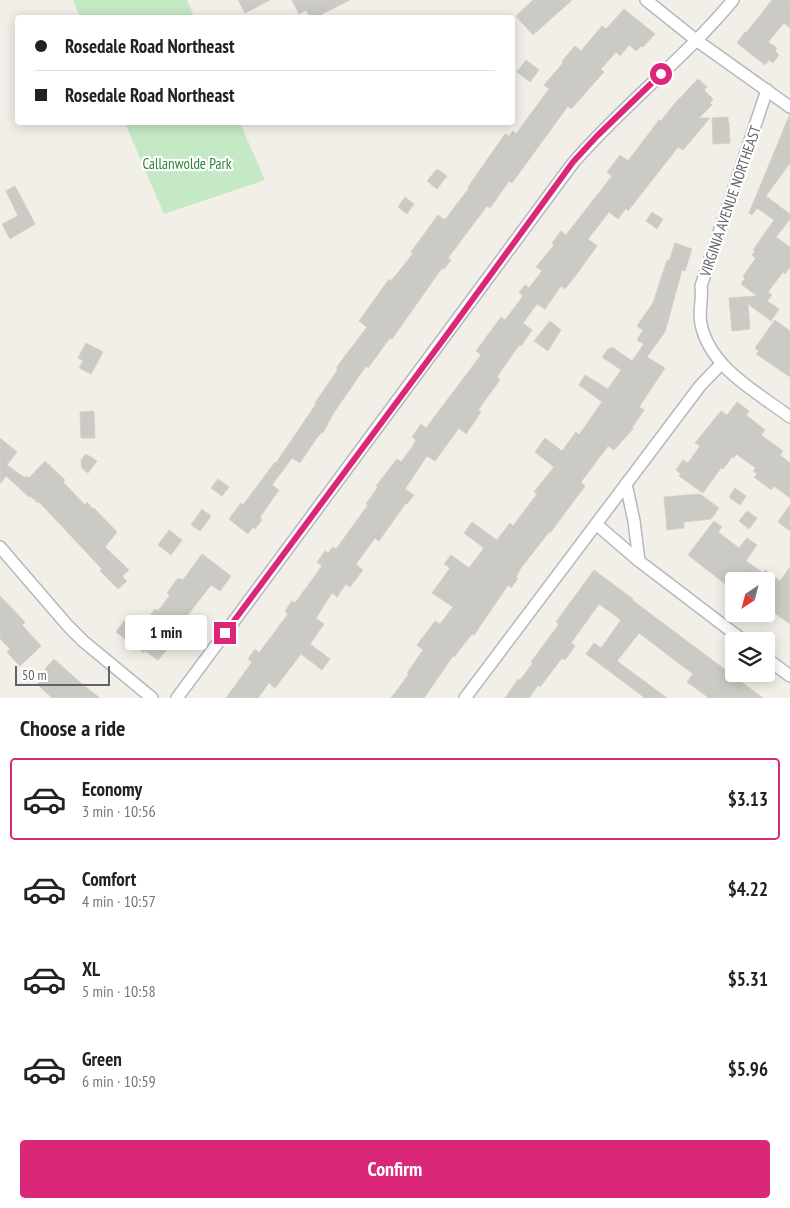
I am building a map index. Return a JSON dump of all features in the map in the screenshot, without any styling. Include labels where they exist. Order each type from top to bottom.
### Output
[{"type":"street","points":[[646,0],[696,40],[790,107]]},
{"type":"street","points":[[176,698],[573,162],[648,86],[685,53],[733,0]]},
{"type":"street","name":"VIRGINIA AVENUE NORTHEAST","points":[[767,90],[701,286],[701,324],[709,347],[721,364],[790,417]]},
{"type":"street","points":[[470,696],[700,386],[721,364]]},
{"type":"street","points":[[626,484],[634,522],[639,561]]},
{"type":"street","points":[[596,524],[639,561],[732,632]]},
{"type":"street","points":[[0,547],[82,641],[152,698]]},
{"type":"street","points":[[775,665],[790,676]]},
{"type":"green space","points":[[73,0],[187,0],[193,15],[79,15]]},
{"type":"green space","name":"Callanwolde Park","points":[[126,125],[241,125],[265,180],[164,214]]},
{"type":"building","points":[[238,0],[270,0],[245,13]]},
{"type":"building","points":[[292,0],[350,0],[322,15],[308,15],[306,10],[299,14]]},
{"type":"building","points":[[533,0],[572,0],[533,35],[516,16]]},
{"type":"building","points":[[772,0],[790,0],[790,28],[784,23],[768,42],[777,48],[775,51],[779,55],[773,63],[769,60],[765,65],[737,43]]},
{"type":"building","points":[[624,9],[655,34],[643,47],[641,46],[636,51],[629,45],[620,56],[616,52],[601,69],[604,72],[571,109],[568,106],[512,183],[509,181],[490,208],[487,206],[448,258],[451,260],[444,269],[442,268],[392,339],[390,338],[368,368],[366,366],[333,414],[323,433],[316,439],[300,463],[292,458],[272,485],[279,490],[260,517],[262,520],[248,534],[229,519],[241,503],[243,505],[276,463],[316,404],[338,369],[336,368],[367,327],[359,321],[389,279],[391,281],[404,265],[413,253],[411,252],[438,215],[445,220],[505,134],[509,136],[513,131],[516,134],[549,89],[544,85],[575,46],[581,51],[602,26],[606,29]]},
{"type":"building","points":[[526,60],[539,70],[530,82],[517,72]]},
{"type":"building","points":[[698,79],[707,87],[704,90],[713,99],[710,103],[712,105],[699,118],[710,118],[683,150],[678,147],[628,211],[626,208],[618,219],[609,212],[588,239],[597,246],[576,275],[565,289],[561,286],[545,309],[537,304],[523,323],[532,330],[497,377],[500,380],[478,410],[481,412],[466,434],[459,428],[435,461],[427,456],[405,489],[414,495],[406,503],[379,541],[375,538],[356,564],[363,570],[350,587],[346,584],[337,597],[332,593],[316,618],[324,624],[310,644],[330,659],[322,670],[301,654],[275,688],[269,683],[258,698],[226,698],[252,662],[248,659],[255,649],[259,653],[288,614],[285,611],[292,601],[295,603],[322,566],[317,562],[325,551],[328,553],[333,547],[336,549],[368,505],[366,504],[378,487],[376,486],[397,459],[401,462],[413,446],[416,440],[412,437],[421,424],[426,428],[481,355],[476,351],[501,317],[505,320],[523,296],[519,292],[525,285],[529,288],[542,271],[536,267],[554,245],[552,243],[561,231],[566,235],[612,176],[607,172],[620,155],[628,161],[659,120],[661,121]]},
{"type":"building","points":[[790,114],[790,163],[766,196],[790,214],[790,219],[776,237],[790,247],[790,267],[785,274],[783,272],[768,292],[772,295],[767,301],[779,309],[771,321],[748,304],[750,329],[732,331],[729,298],[757,296],[741,284],[745,278],[743,276],[756,258],[752,255],[755,251],[753,250],[774,220],[757,208],[752,215],[749,213]]},
{"type":"building","points":[[728,117],[730,143],[713,144],[712,118]]},
{"type":"building","points":[[437,169],[447,176],[437,189],[427,181]]},
{"type":"building","points":[[15,186],[35,224],[10,239],[2,224],[18,216],[6,191]]},
{"type":"building","points":[[405,197],[414,204],[407,214],[398,207]]},
{"type":"building","points":[[652,212],[663,219],[657,229],[646,221]]},
{"type":"building","points":[[675,243],[692,249],[685,271],[682,270],[665,332],[647,357],[665,368],[639,407],[644,410],[633,429],[614,450],[608,446],[581,482],[585,486],[521,568],[516,577],[518,578],[511,588],[508,585],[474,635],[472,634],[453,656],[424,698],[391,698],[409,674],[407,673],[423,650],[417,645],[435,621],[440,624],[453,607],[432,593],[450,568],[444,564],[451,555],[469,568],[484,548],[464,533],[472,522],[497,540],[510,523],[513,526],[537,494],[534,492],[554,467],[535,452],[545,438],[562,451],[576,432],[579,435],[602,402],[579,385],[585,375],[608,389],[621,370],[602,357],[609,348],[612,347],[632,361],[644,344],[637,340],[643,330],[637,326],[653,303],[667,260],[669,261]]},
{"type":"building","points":[[775,320],[790,331],[790,377],[756,354],[759,351],[755,348]]},
{"type":"building","points":[[550,321],[561,330],[548,351],[534,341]]},
{"type":"building","points":[[86,343],[103,352],[91,374],[79,368],[83,361],[78,358]]},
{"type":"building","points":[[737,402],[749,411],[746,415],[765,430],[761,435],[783,451],[780,455],[790,463],[790,498],[774,486],[770,489],[754,477],[757,474],[753,471],[756,468],[736,454],[723,469],[721,468],[703,493],[679,476],[681,474],[676,470],[683,460],[688,463],[700,446],[695,443],[721,411],[727,415]]},
{"type":"building","points":[[94,411],[95,438],[81,438],[80,412]]},
{"type":"building","points":[[0,438],[17,452],[7,465],[25,478],[26,476],[29,478],[45,461],[65,480],[63,482],[85,505],[87,502],[117,532],[105,547],[129,570],[122,576],[127,581],[118,589],[100,571],[102,569],[39,502],[29,497],[6,476],[0,484]]},
{"type":"building","points":[[86,454],[97,461],[88,473],[82,468],[81,460]]},
{"type":"building","points":[[218,479],[229,487],[222,496],[211,488]]},
{"type":"building","points":[[735,488],[746,496],[740,505],[729,497]]},
{"type":"building","points":[[700,494],[719,508],[711,519],[684,522],[684,528],[667,530],[664,497]]},
{"type":"building","points":[[790,505],[790,531],[778,522]]},
{"type":"building","points":[[202,509],[211,516],[200,531],[191,525]]},
{"type":"building","points":[[747,511],[757,518],[749,529],[739,521]]},
{"type":"building","points":[[714,521],[722,527],[718,532],[739,548],[747,538],[757,545],[746,561],[762,572],[725,572],[725,584],[688,555]]},
{"type":"building","points":[[169,530],[182,540],[171,555],[158,545]]},
{"type":"building","points":[[202,554],[231,576],[220,591],[211,585],[183,621],[182,624],[186,627],[158,660],[145,651],[144,653],[116,632],[125,620],[139,630],[155,609],[158,611],[170,595],[167,593],[178,578],[183,580]]},
{"type":"building","points":[[790,567],[790,624],[775,613],[775,577],[780,581]]},
{"type":"building","points":[[594,570],[725,670],[725,682],[742,682],[763,698],[709,698],[687,682],[693,674],[639,633],[617,661],[667,698],[645,698],[586,654],[594,643],[601,648],[621,620],[599,604],[571,643],[575,646],[565,660],[562,658],[529,698],[505,698],[518,679],[520,680],[533,663],[531,662],[559,624],[556,622]]},
{"type":"building","points":[[0,596],[25,622],[22,625],[41,646],[20,666],[7,652],[10,649],[0,639]]},
{"type":"building","points":[[54,659],[100,698],[52,698],[37,684],[48,672],[45,669]]},
{"type":"route","points":[[225,633],[573,162],[661,74]]}]
